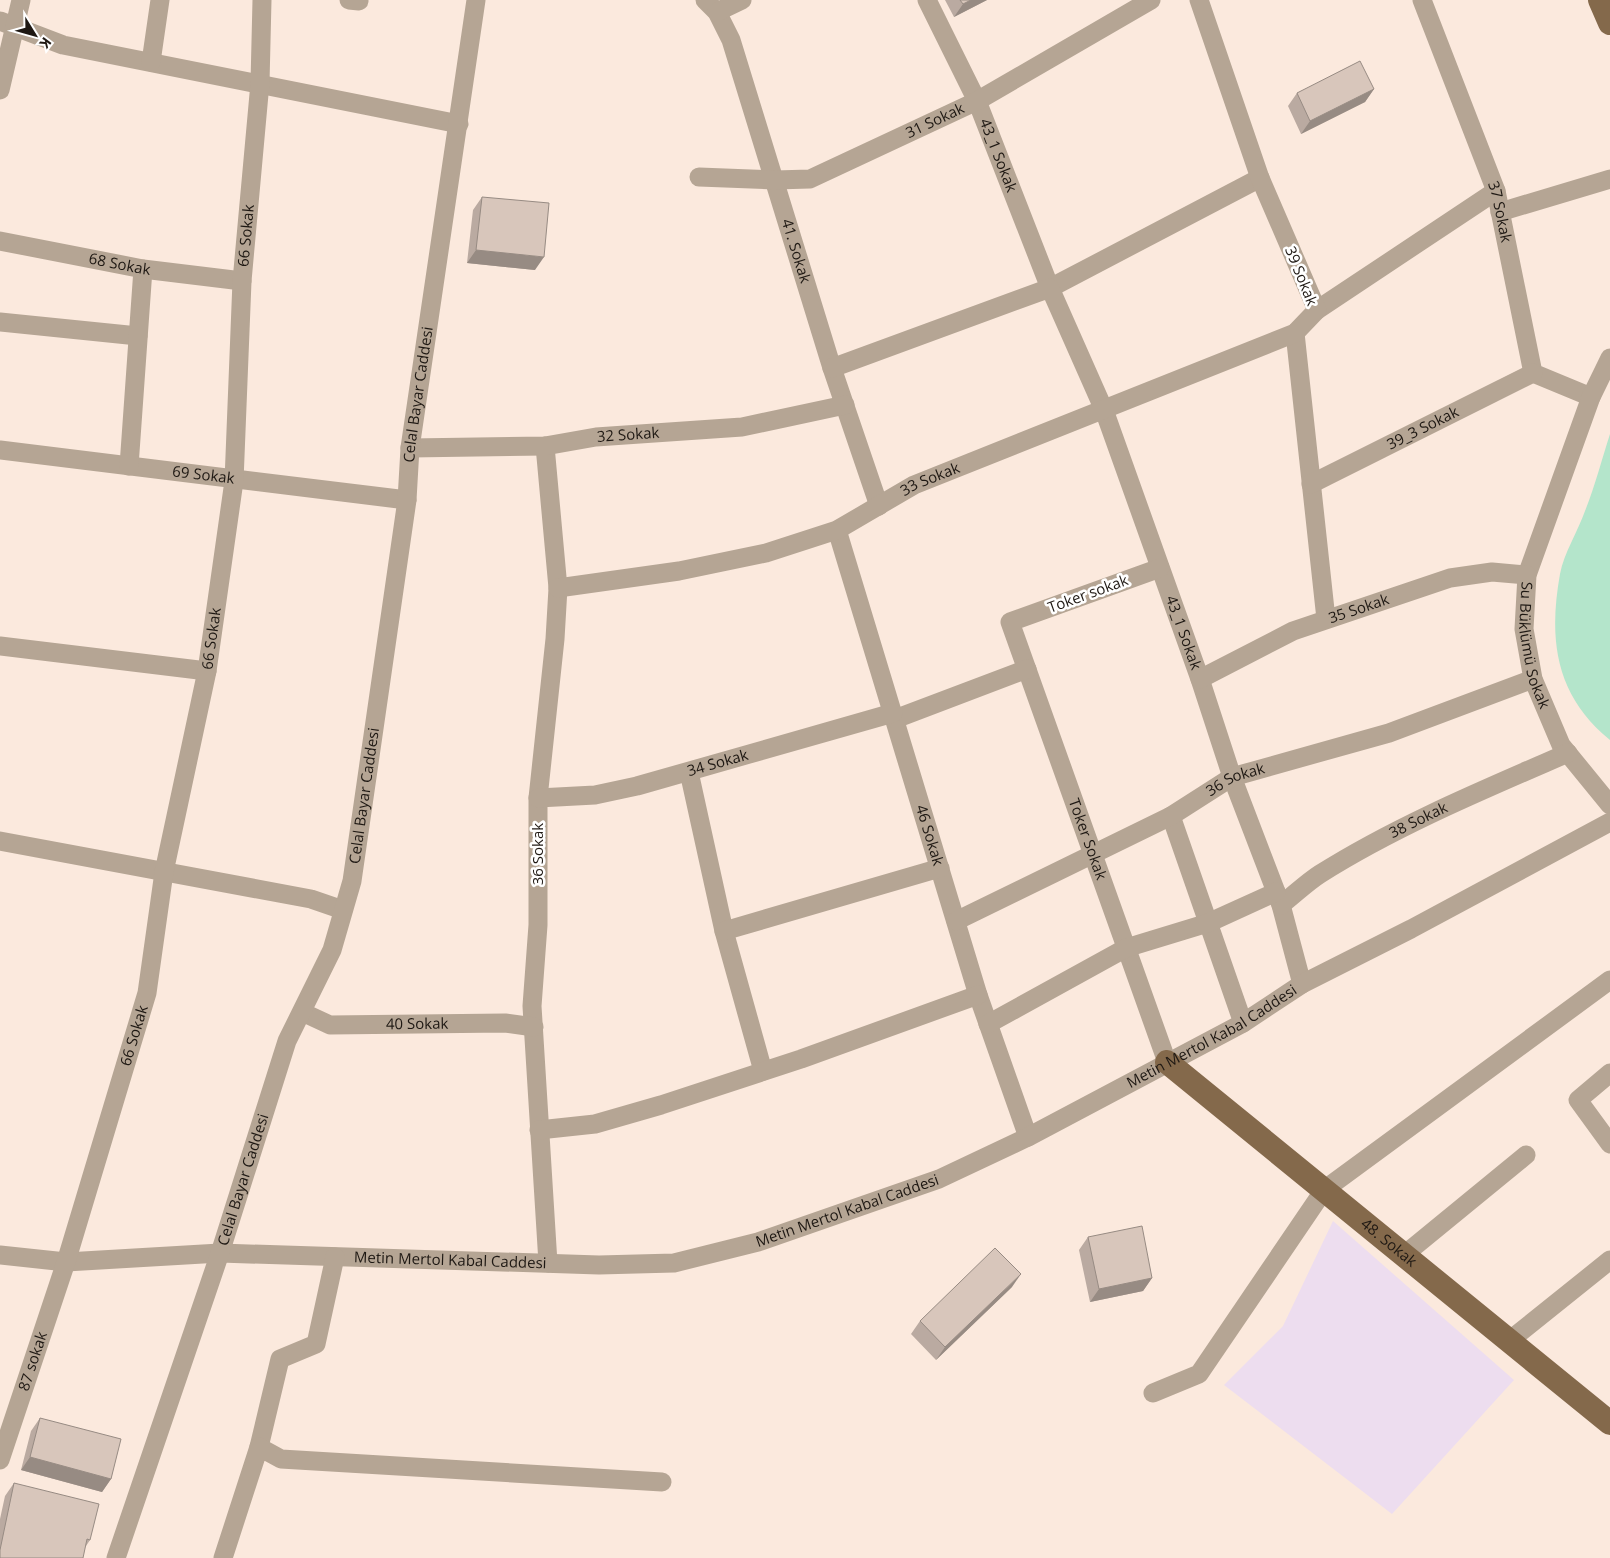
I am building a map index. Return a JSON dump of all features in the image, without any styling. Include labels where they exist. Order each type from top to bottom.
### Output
[{"type":"main road","points":[[1600,0],[1610,23]]},
{"type":"main road","name":"48. Sokak","points":[[1167,1062],[1610,1423]]},
{"type":"street","points":[[0,90],[8,24],[21,0]]},
{"type":"street","points":[[152,62],[160,0]]},
{"type":"street","name":"66 Sokak","points":[[66,1262],[147,994],[164,872],[207,670],[234,481],[242,282],[260,83],[262,0]]},
{"type":"street","name":"Celal Bayar Caddesi","points":[[116,1558],[220,1254],[287,1041],[332,950],[352,882],[407,500],[410,448],[476,0]]},
{"type":"street","points":[[711,6],[742,0]]},
{"type":"street","name":"43_1 Sokak","points":[[927,0],[977,101],[1050,288],[1104,410],[1200,679],[1232,777],[1279,899],[1302,984]]},
{"type":"street","name":"31 Sokak","points":[[699,177],[775,180],[810,179],[977,101],[1151,0]]},
{"type":"street","name":"39 Sokak","points":[[1199,0],[1260,178],[1317,310],[1296,333]]},
{"type":"street","name":"37 Sokak","points":[[1422,0],[1496,191],[1533,373]]},
{"type":"street","name":"41. Sokak","points":[[711,6],[731,40],[832,368],[879,506]]},
{"type":"street","points":[[8,24],[63,46],[260,83],[459,124]]},
{"type":"street","points":[[832,368],[1050,288],[1260,178]]},
{"type":"street","points":[[1500,212],[1610,179]]},
{"type":"street","points":[[1317,310],[1496,191]]},
{"type":"street","name":"68 Sokak","points":[[0,241],[142,269],[242,282]]},
{"type":"street","points":[[129,466],[142,269]]},
{"type":"street","points":[[0,322],[138,336]]},
{"type":"street","points":[[1296,333],[1326,619]]},
{"type":"street","name":"33 Sokak","points":[[558,588],[679,571],[756,555],[837,530],[914,485],[1296,333]]},
{"type":"street","name":"Su Büklümü Sokak","points":[[1610,358],[1591,397],[1527,575],[1524,629],[1532,680],[1560,745],[1610,805]]},
{"type":"street","points":[[1533,373],[1591,397]]},
{"type":"street","name":"39_3 Sokak","points":[[1311,484],[1533,373]]},
{"type":"street","name":"32 Sokak","points":[[410,448],[545,446],[596,437],[742,427],[845,405]]},
{"type":"street","name":"36 Sokak","points":[[545,446],[558,588],[555,639],[538,798],[538,925],[532,1006],[548,1263]]},
{"type":"street","name":"69 Sokak","points":[[0,450],[234,481],[407,500]]},
{"type":"street","name":"46 Sokak","points":[[837,530],[978,995],[1028,1137]]},
{"type":"street","name":"Toker sokak","points":[[1016,619],[1160,568]]},
{"type":"street","name":"35 Sokak","points":[[1200,679],[1293,631],[1450,578],[1492,572],[1527,575]]},
{"type":"street","name":"Toker Sokak","points":[[1016,619],[1010,622],[1167,1062]]},
{"type":"street","points":[[0,646],[207,670]]},
{"type":"street","name":"34 Sokak","points":[[538,798],[595,795],[689,772],[894,716],[1027,669]]},
{"type":"street","name":"36 Sokak","points":[[956,921],[1171,816],[1232,777],[1389,733],[1532,680]]},
{"type":"street","name":"38 Sokak","points":[[988,1024],[1126,948],[1279,899],[1358,852],[1467,798],[1568,753]]},
{"type":"street","points":[[689,772],[724,931],[763,1071]]},
{"type":"street","points":[[1171,816],[1243,1023]]},
{"type":"street","name":"Metin Mertol Kabal Caddesi","points":[[0,1255],[66,1262],[220,1254],[599,1265],[674,1263],[758,1242],[939,1179],[1028,1137],[1243,1023],[1302,984],[1411,930],[1610,822]]},
{"type":"street","points":[[0,841],[311,899],[343,910]]},
{"type":"street","points":[[724,931],[940,868]]},
{"type":"street","points":[[1153,1393],[1199,1374],[1324,1190],[1610,980]]},
{"type":"street","points":[[539,1130],[595,1124],[763,1071],[978,995]]},
{"type":"street","name":"40 Sokak","points":[[302,1012],[330,1025],[505,1023],[534,1027]]},
{"type":"street","points":[[1610,1073],[1578,1100],[1610,1144]]},
{"type":"street","points":[[1404,1255],[1526,1155]]},
{"type":"street","points":[[223,1558],[258,1447],[280,1359],[316,1344],[335,1257]]},
{"type":"street","points":[[1509,1341],[1610,1260]]},
{"type":"street","name":"87 sokak","points":[[0,1460],[66,1262]]},
{"type":"street","points":[[258,1447],[282,1459],[662,1482]]},
{"type":"shaded area","points":[[1333,1221],[1514,1380],[1392,1514],[1224,1385],[1283,1326]]},
{"type":"green space","points":[[1610,434],[1610,740],[1592,723],[1578,705],[1567,686],[1560,666],[1555,622],[1556,599],[1562,566],[1589,502]]},
{"type":"building","points":[[960,0],[971,0],[963,4]]},
{"type":"building","points":[[1360,61],[1374,89],[1310,121],[1297,93]]},
{"type":"building","points":[[482,197],[549,203],[544,257],[476,250]]},
{"type":"building","points":[[1142,1226],[1152,1278],[1099,1289],[1088,1237]]},
{"type":"building","points":[[995,1248],[1021,1274],[945,1347],[920,1321]]},
{"type":"building","points":[[40,1418],[121,1439],[111,1479],[30,1457]]},
{"type":"building","points":[[14,1483],[99,1504],[90,1540],[87,1539],[83,1558],[0,1558]]}]
